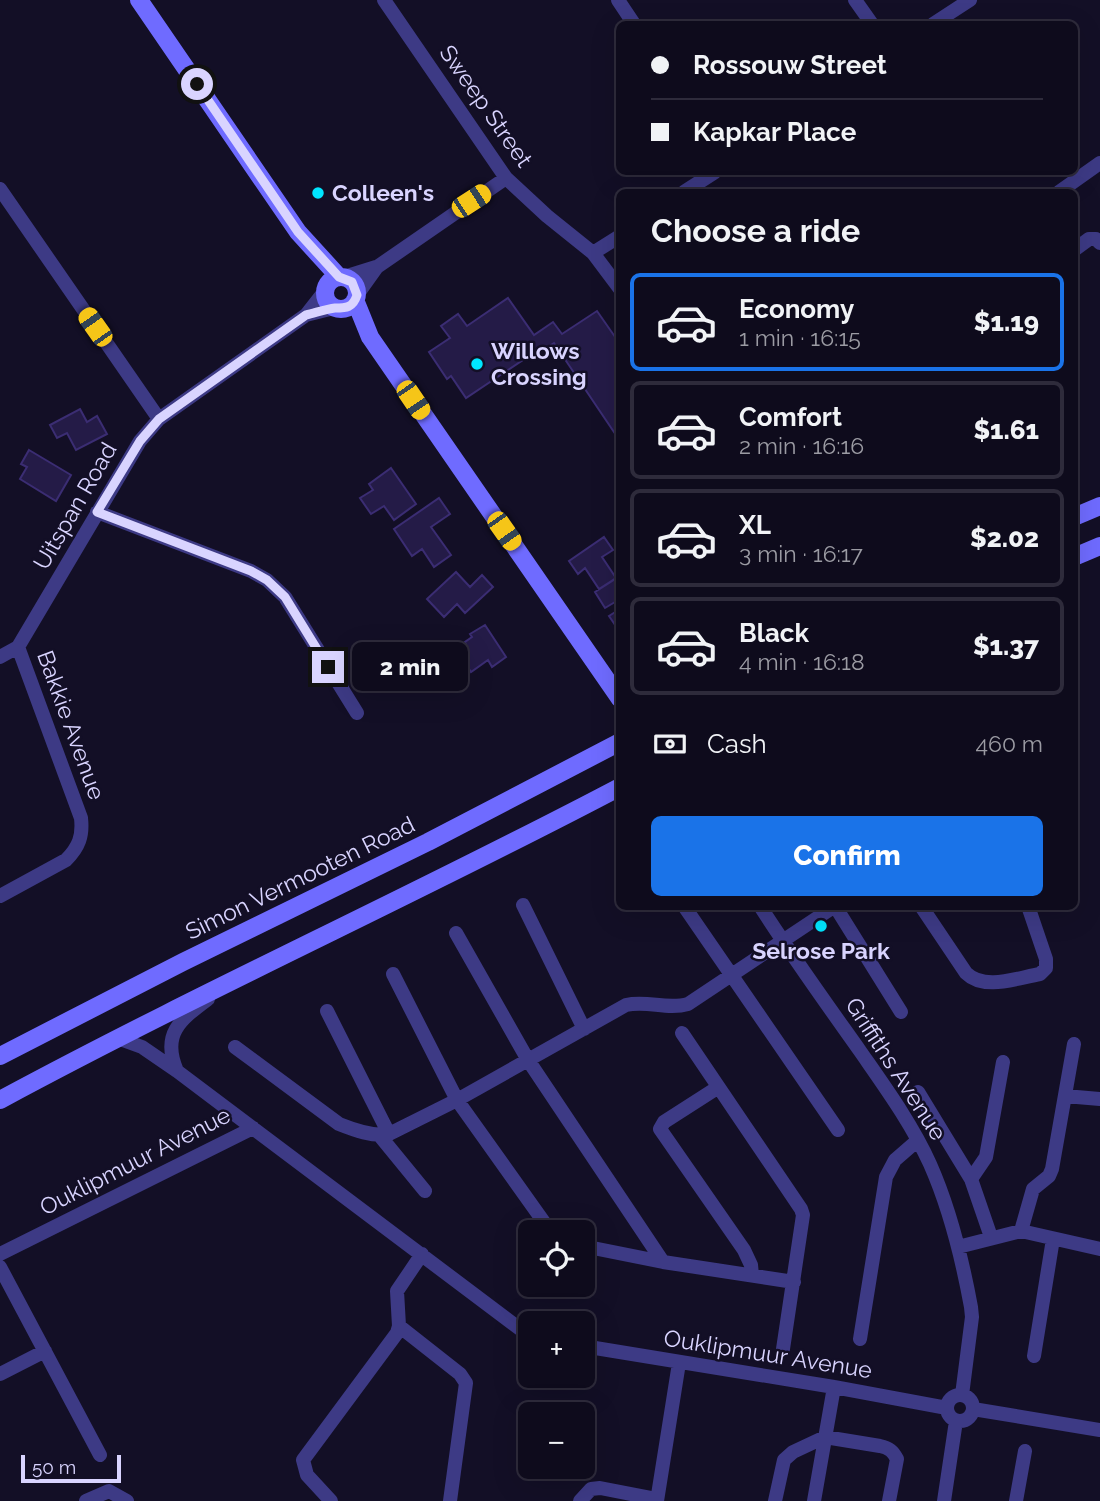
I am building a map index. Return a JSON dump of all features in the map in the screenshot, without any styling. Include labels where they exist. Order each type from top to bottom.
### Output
[{"type":"main road","points":[[139,0],[298,232],[341,277],[352,282],[370,337]]},
{"type":"main road","points":[[298,232],[329,300],[370,337],[616,693]]},
{"type":"main road","points":[[329,300],[329,281],[341,277]]},
{"type":"main road","points":[[329,300],[345,309],[356,297]]},
{"type":"main road","points":[[1078,515],[1100,506]]},
{"type":"main road","points":[[1078,555],[1100,546]]},
{"type":"main road","name":"Simon Vermooten Road","points":[[0,1056],[428,842],[616,744]]},
{"type":"main road","points":[[0,1100],[481,860],[616,789]]},
{"type":"street","name":"Sweep Street","points":[[384,0],[506,178],[593,254],[616,284]]},
{"type":"street","points":[[618,0],[633,21]]},
{"type":"street","points":[[855,0],[870,21]]},
{"type":"street","points":[[938,21],[970,0]]},
{"type":"street","points":[[1063,189],[1100,163]]},
{"type":"street","points":[[689,189],[710,175]]},
{"type":"street","points":[[341,277],[377,267],[506,178]]},
{"type":"street","points":[[0,189],[159,419]]},
{"type":"street","points":[[593,254],[616,239]]},
{"type":"street","points":[[1078,247],[1089,239],[1096,239],[1100,243]]},
{"type":"street","points":[[356,297],[377,267]]},
{"type":"street","name":"Uitspan Road","points":[[18,647],[140,441],[159,419],[329,300]]},
{"type":"street","points":[[97,512],[251,571],[278,588],[358,713]]},
{"type":"street","points":[[0,657],[18,647]]},
{"type":"street","name":"Bakkie Avenue","points":[[0,895],[66,860],[74,852],[83,832],[81,818],[18,647]]},
{"type":"street","points":[[523,905],[584,1029]]},
{"type":"street","points":[[687,910],[838,1130]]},
{"type":"street","name":"Griffiths Avenue","points":[[763,910],[880,1080],[930,1164],[958,1247],[972,1317],[962,1395]]},
{"type":"street","points":[[235,1047],[339,1124],[354,1130],[384,1135],[457,1100],[626,1005],[639,1002],[674,1008],[688,1004],[829,910]]},
{"type":"street","points":[[837,910],[901,1013]]},
{"type":"street","points":[[924,910],[966,973],[985,983],[1040,974],[1046,968],[1046,959],[1029,910]]},
{"type":"street","points":[[456,933],[528,1060],[663,1262]]},
{"type":"street","points":[[393,974],[457,1100],[542,1220]]},
{"type":"street","points":[[177,1072],[171,1052],[173,1033],[186,1016],[230,983]]},
{"type":"street","points":[[327,1011],[384,1135],[425,1191]]},
{"type":"street","points":[[682,1032],[803,1215],[783,1349]]},
{"type":"street","name":"Ouklipmuur Avenue","points":[[120,1039],[142,1047],[177,1072],[518,1327]]},
{"type":"street","points":[[1021,1231],[1033,1189],[1049,1176],[1052,1169],[1074,1044]]},
{"type":"street","points":[[971,1179],[985,1161],[1003,1062]]},
{"type":"street","points":[[717,1087],[664,1122],[660,1129],[744,1250],[752,1275]]},
{"type":"street","points":[[918,1092],[971,1179],[991,1237]]},
{"type":"street","points":[[1065,1096],[1100,1099]]},
{"type":"street","name":"Ouklipmuur Avenue","points":[[0,1254],[253,1128]]},
{"type":"street","points":[[860,1339],[886,1177],[895,1160],[918,1140]]},
{"type":"street","points":[[958,1247],[1021,1231],[1100,1249]]},
{"type":"street","points":[[1034,1356],[1053,1240]]},
{"type":"street","points":[[595,1248],[794,1282]]},
{"type":"street","points":[[331,1501],[307,1475],[303,1460],[397,1333],[397,1291],[422,1254]]},
{"type":"street","points":[[0,1267],[100,1455]]},
{"type":"street","points":[[399,1326],[460,1374],[466,1383],[450,1501]]},
{"type":"street","name":"Ouklipmuur Avenue","points":[[595,1348],[947,1408]]},
{"type":"street","points":[[0,1374],[45,1351]]},
{"type":"street","points":[[580,1501],[591,1489],[600,1488],[657,1500],[679,1363]]},
{"type":"street","points":[[814,1501],[834,1387]]},
{"type":"street","points":[[962,1395],[968,1398],[974,1409],[967,1419],[956,1421],[951,1419],[947,1408],[951,1398],[962,1395]]},
{"type":"street","points":[[974,1409],[1100,1430]]},
{"type":"street","points":[[944,1501],[956,1421]]},
{"type":"street","points":[[775,1501],[784,1460],[793,1452],[825,1437],[889,1448],[897,1460],[889,1501]]},
{"type":"street","points":[[1016,1501],[1025,1451]]},
{"type":"street","points":[[86,1501],[109,1491],[127,1501]]},
{"type":"building","name":"Willows Crossing","points":[[508,298],[534,335],[553,322],[562,334],[597,311],[616,338],[616,435],[554,343],[543,350],[541,348],[466,398],[451,376],[447,379],[429,352],[450,338],[441,326],[458,314],[467,326]]},
{"type":"building","points":[[80,409],[87,422],[97,416],[107,434],[76,450],[67,433],[57,438],[50,425]]},
{"type":"building","points":[[29,450],[71,475],[56,501],[20,479],[27,467],[21,464]]},
{"type":"building","points":[[391,468],[416,504],[394,520],[384,506],[371,514],[360,498],[373,490],[369,484]]},
{"type":"building","points":[[439,498],[450,514],[431,527],[451,555],[434,567],[422,549],[412,556],[394,529]]},
{"type":"building","points":[[604,537],[613,550],[602,557],[616,578],[599,589],[585,568],[578,574],[569,561]]},
{"type":"building","points":[[456,572],[470,587],[482,575],[493,587],[465,613],[457,604],[444,617],[427,599]]},
{"type":"building","points":[[616,579],[616,601],[605,608],[595,592]]},
{"type":"building","points":[[616,612],[616,626],[609,616]]},
{"type":"building","points":[[485,625],[506,657],[492,667],[488,660],[471,672],[457,651],[466,645],[465,642],[472,637],[470,634]]},
{"type":"place","name":"Colleen's","points":[[318,193]]},
{"type":"place","name":"Willows Crossing","points":[[477,364]]},
{"type":"place","name":"Selrose Park","points":[[821,926]]},
{"type":"route","points":[[197,84],[298,232],[339,277],[352,282],[357,295],[353,304],[345,309],[334,308],[306,315],[159,419],[140,441],[97,512],[251,571],[267,580],[285,597],[328,667]]}]
